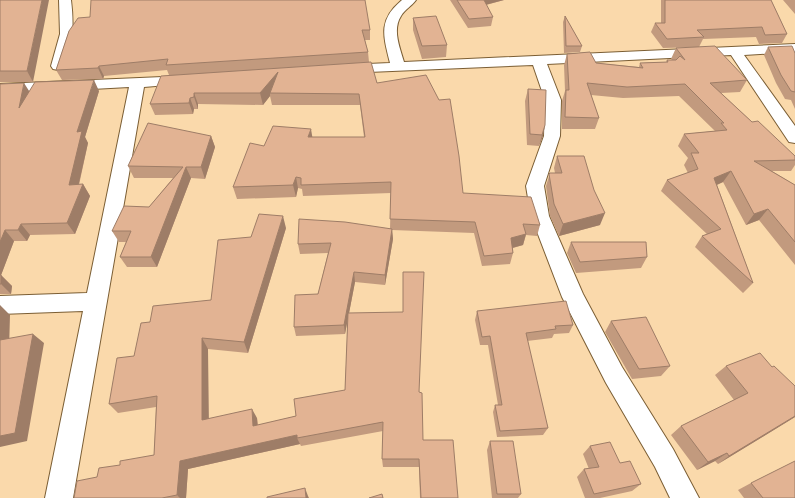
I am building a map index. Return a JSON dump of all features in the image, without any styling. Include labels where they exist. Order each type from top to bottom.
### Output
[{"type":"street","points":[[51,86],[65,45],[68,25],[65,0]]},
{"type":"street","points":[[398,66],[390,37],[390,24],[394,14],[410,0]]},
{"type":"street","points":[[334,70],[538,59],[795,48]]},
{"type":"street","points":[[734,50],[795,138]]},
{"type":"street","points":[[538,59],[552,100],[552,136],[535,186],[540,216],[573,297],[610,368],[664,458],[685,498]]},
{"type":"street","points":[[0,89],[200,79]]},
{"type":"street","points":[[59,498],[137,83]]},
{"type":"street","points":[[0,305],[96,302]]},
{"type":"building","points":[[0,0],[42,0],[27,71],[0,71]]},
{"type":"building","points":[[91,0],[365,0],[370,30],[362,30],[368,52],[166,65],[168,59],[99,66],[98,68],[56,70],[69,31],[78,18],[90,17]]},
{"type":"building","points":[[457,0],[484,0],[493,17],[469,19]]},
{"type":"building","points":[[665,0],[771,0],[787,34],[765,35],[762,27],[697,30],[704,37],[667,39],[655,23],[665,23]]},
{"type":"building","points":[[436,16],[447,45],[422,46],[413,18]]},
{"type":"building","points":[[565,16],[582,46],[566,46]]},
{"type":"building","points":[[715,46],[747,80],[710,83],[752,122],[758,121],[795,156],[795,160],[754,161],[795,185],[795,242],[768,209],[754,214],[731,171],[714,178],[753,283],[702,236],[721,229],[667,180],[698,169],[691,153],[699,153],[684,134],[727,130],[721,123],[724,123],[685,84],[627,87],[587,83],[599,118],[565,117],[566,90],[569,90],[567,54],[590,52],[596,63],[643,68],[640,63],[668,62],[667,60],[676,60],[680,56],[685,60],[676,48]]},
{"type":"building","points":[[792,46],[795,53],[795,92],[791,91],[781,75],[768,47]]},
{"type":"building","points":[[371,62],[377,83],[426,75],[439,100],[450,99],[463,193],[531,197],[540,225],[523,224],[526,234],[511,238],[513,253],[484,256],[475,222],[390,219],[391,182],[301,185],[301,178],[296,177],[293,185],[233,187],[250,143],[264,146],[273,126],[311,129],[308,137],[365,137],[359,94],[270,93],[278,72],[260,93],[194,93],[194,97],[190,98],[189,103],[150,104],[161,76]]},
{"type":"building","points":[[94,80],[77,132],[82,131],[69,185],[83,184],[67,223],[21,224],[18,230],[5,230],[0,242],[0,84],[24,83],[19,108],[35,82]]},
{"type":"building","points":[[528,89],[546,90],[545,125],[542,135],[530,134]]},
{"type":"building","points":[[148,123],[211,136],[201,167],[186,167],[151,257],[120,257],[131,231],[112,231],[124,206],[149,207],[183,167],[128,166]]},
{"type":"building","points":[[557,156],[584,156],[594,190],[605,213],[563,224],[554,204],[549,174],[562,173]]},
{"type":"building","points":[[259,214],[283,216],[244,342],[202,338],[202,420],[252,409],[253,426],[296,416],[294,399],[345,390],[348,313],[403,312],[403,272],[424,272],[419,392],[422,393],[423,440],[453,440],[458,498],[421,498],[419,459],[382,459],[383,422],[297,438],[297,435],[180,461],[177,495],[162,498],[74,498],[77,481],[97,477],[99,468],[120,465],[120,461],[154,455],[157,396],[109,404],[117,358],[134,356],[141,323],[150,322],[153,306],[211,300],[218,240],[251,237]]},
{"type":"building","points":[[299,219],[345,222],[392,229],[385,275],[354,272],[344,325],[294,327],[295,295],[318,294],[331,243],[298,244]]},
{"type":"building","points":[[571,242],[646,242],[647,257],[580,262]]},
{"type":"building","points":[[566,301],[573,325],[555,326],[556,329],[526,333],[548,428],[500,431],[495,405],[502,405],[490,336],[482,337],[477,311]]},
{"type":"building","points":[[646,317],[670,366],[639,369],[611,321]]},
{"type":"building","points":[[33,334],[15,433],[0,436],[0,340]]},
{"type":"building","points":[[760,353],[772,367],[774,366],[795,386],[795,416],[729,456],[727,453],[708,462],[681,426],[748,393],[726,366]]},
{"type":"building","points":[[490,441],[513,441],[521,494],[497,494]]},
{"type":"building","points":[[610,442],[620,463],[630,461],[641,484],[594,494],[584,469],[599,467],[590,446]]},
{"type":"building","points":[[795,461],[795,498],[763,498],[751,483]]},
{"type":"building","points":[[305,488],[306,498],[267,498],[267,497]]},
{"type":"building","points":[[382,494],[383,498],[369,498]]}]
